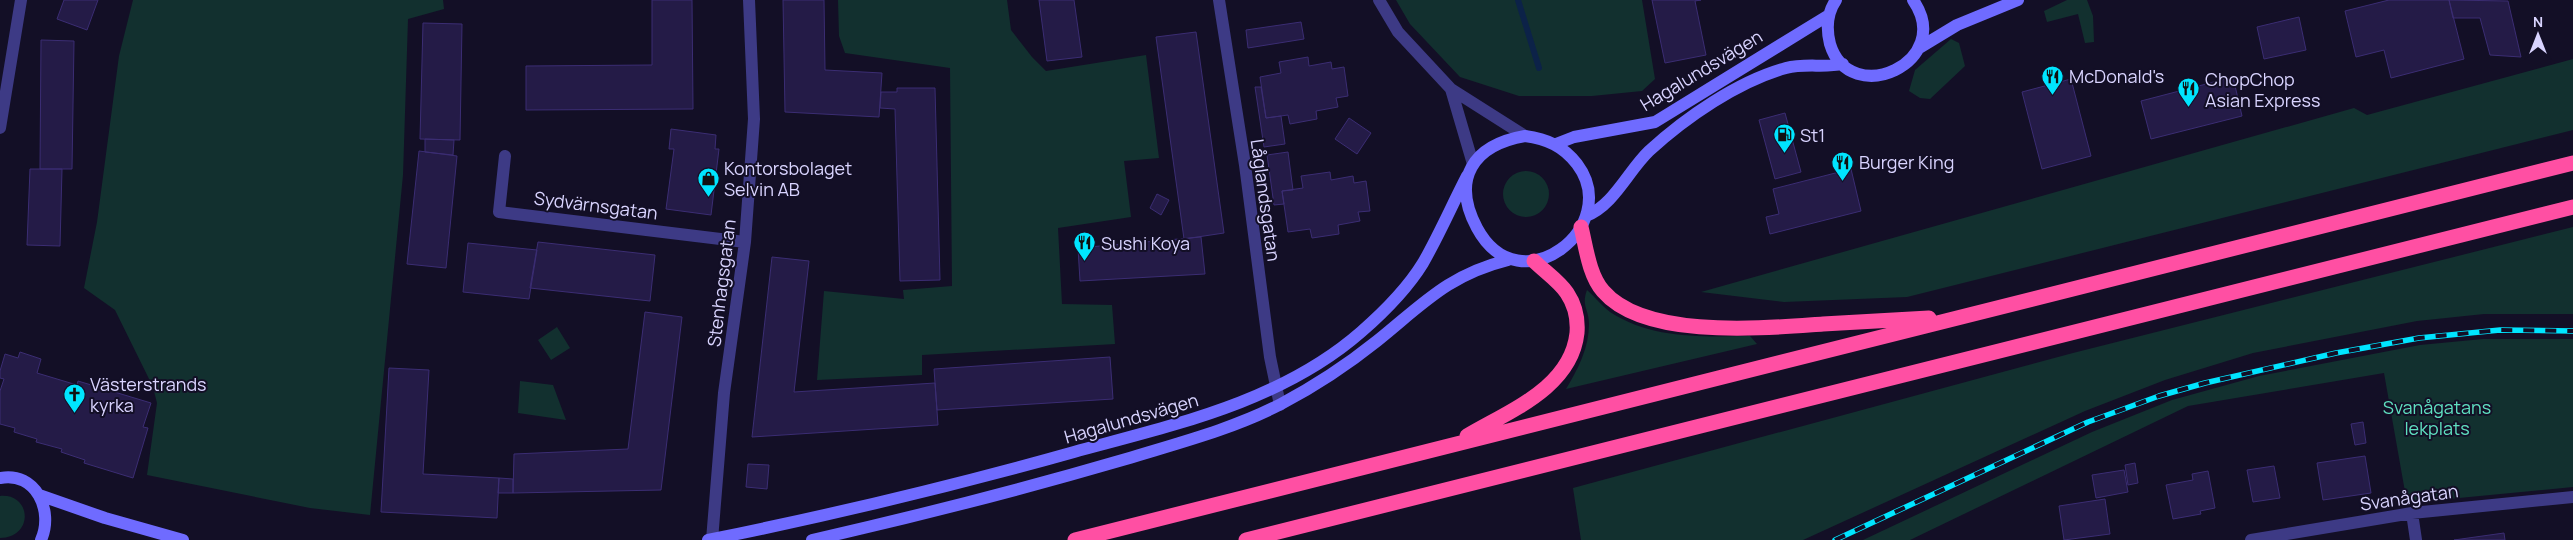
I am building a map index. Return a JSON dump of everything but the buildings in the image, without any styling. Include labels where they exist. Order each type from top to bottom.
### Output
[{"type":"highway","points":[[1075,540],[2573,163]]},
{"type":"highway","points":[[1246,540],[2573,206]]},
{"type":"highway","points":[[1584,221],[1592,269],[1603,292],[1633,312],[1652,319],[1681,325],[1758,329],[1968,316]]},
{"type":"highway","points":[[1452,444],[1554,382],[1569,362],[1576,345],[1576,311],[1567,293],[1534,261]]},
{"type":"street","points":[[0,128],[21,0]]},
{"type":"street","name":"Stenhagsgatan","points":[[711,540],[724,393],[745,242],[754,119],[750,0]]},
{"type":"street","name":"Låglandsgatan","points":[[1219,0],[1245,166],[1275,386],[1280,405]]},
{"type":"street","points":[[1379,0],[1398,32],[1451,89],[1525,136]]},
{"type":"street","points":[[1836,0],[1828,15],[1827,33],[1832,50],[1842,64],[1866,75],[1886,75],[1904,66],[1919,48],[1957,25],[2018,0]]},
{"type":"street","points":[[1913,0],[1920,9],[1923,29],[1919,48]]},
{"type":"street","name":"Hagalundsvägen","points":[[1556,144],[1574,137],[1654,122],[1828,15]]},
{"type":"street","name":"Hagalundsvägen","points":[[812,540],[975,501],[1097,468],[1234,425],[1280,405],[1338,371],[1438,290],[1488,265],[1508,260],[1534,261],[1553,255],[1564,247],[1584,221],[1597,212],[1643,157],[1659,142],[1735,89],[1786,68],[1802,64],[1833,66],[1842,64]]},
{"type":"street","points":[[1451,89],[1473,164]]},
{"type":"street","name":"Hagalundsvägen","points":[[711,540],[840,513],[1008,471],[1234,406],[1275,386],[1316,365],[1359,334],[1385,310],[1423,263],[1473,164],[1487,149],[1505,139],[1525,136],[1541,138],[1556,144],[1569,154],[1583,175],[1588,199],[1584,221]]},
{"type":"street","name":"Sydvärnsgatan","points":[[505,156],[499,212],[745,242]]},
{"type":"street","name":"Hagalundsvägen","points":[[1467,176],[1466,192],[1471,217],[1480,234],[1508,260]]},
{"type":"street","points":[[0,478],[18,479],[29,485],[39,495],[47,517],[41,540]]},
{"type":"street","points":[[39,495],[106,518],[183,540]]},
{"type":"street","name":"Svanågatan","points":[[2251,540],[2412,513],[2573,497]]},
{"type":"street","points":[[2412,513],[2416,540]]},
{"type":"green space","points":[[133,0],[443,0],[444,9],[408,19],[403,175],[370,515],[310,508],[147,475],[157,403],[153,387],[115,310],[84,288],[97,222],[119,56]]},
{"type":"green space","points":[[838,0],[1007,0],[1011,30],[1032,57],[1046,71],[1146,55],[1159,158],[1124,161],[1131,217],[1058,228],[1062,304],[1112,305],[1115,344],[922,355],[922,375],[817,380],[824,291],[904,299],[903,290],[952,286],[950,68],[845,53],[839,36]]},
{"type":"green space","points":[[1396,0],[1642,0],[1655,79],[1642,91],[1592,96],[1519,96],[1460,77],[1410,24]]},
{"type":"green space","points":[[2067,0],[2087,0],[2093,16],[2094,42],[2085,43],[2078,14],[2047,22],[2044,11]]},
{"type":"green space","points":[[1951,39],[1959,43],[1965,66],[1930,99],[1920,98],[1909,91],[1915,70]]},
{"type":"green space","points":[[2573,59],[2573,130],[1907,297],[1784,302],[1701,292],[2354,108],[2367,115]]},
{"type":"green space","points":[[1526,171],[1539,175],[1545,181],[1549,194],[1545,207],[1539,213],[1526,217],[1513,213],[1507,207],[1503,194],[1507,181],[1513,175]]},
{"type":"green space","points":[[2573,227],[2573,314],[2484,314],[2417,321],[2253,353],[2165,380],[2085,411],[1803,540],[1581,540],[1573,488],[2073,353]]},
{"type":"green space","points":[[1587,290],[1610,312],[1642,327],[1660,332],[1695,336],[1750,336],[1757,344],[1566,389],[1579,366],[1589,333],[1589,319],[1585,304]]},
{"type":"green space","points":[[557,327],[570,348],[551,360],[538,340]]},
{"type":"green space","name":"Svanågatans lekplats","points":[[2483,339],[2573,339],[2573,487],[2407,503],[2384,373],[2188,406],[1910,540],[1863,540],[2092,432],[2172,400],[2259,376],[2420,345]]},
{"type":"green space","points":[[520,381],[553,385],[566,420],[518,413]]},
{"type":"green space","points":[[0,496],[11,497],[18,501],[23,508],[25,516],[19,531],[11,536],[0,538]]},
{"type":"waterway","points":[[1518,0],[1539,68]]},
{"type":"railway","points":[[1835,540],[2088,422],[2159,396],[2205,383],[2336,353],[2419,338],[2500,330],[2573,331]]},
{"type":"place","name":"McDonald's","points":[[2053,95]]},
{"type":"place","name":"ChopChop Asian Express","points":[[2189,108]]},
{"type":"place","name":"St1","points":[[1784,154]]},
{"type":"place","name":"Burger King","points":[[1843,181]]},
{"type":"place","name":"Kontorsbolaget Selvin AB","points":[[708,197]]},
{"type":"place","name":"Sushi Koya","points":[[1085,262]]},
{"type":"place","name":"Västerstrands kyrka","points":[[74,413]]}]
